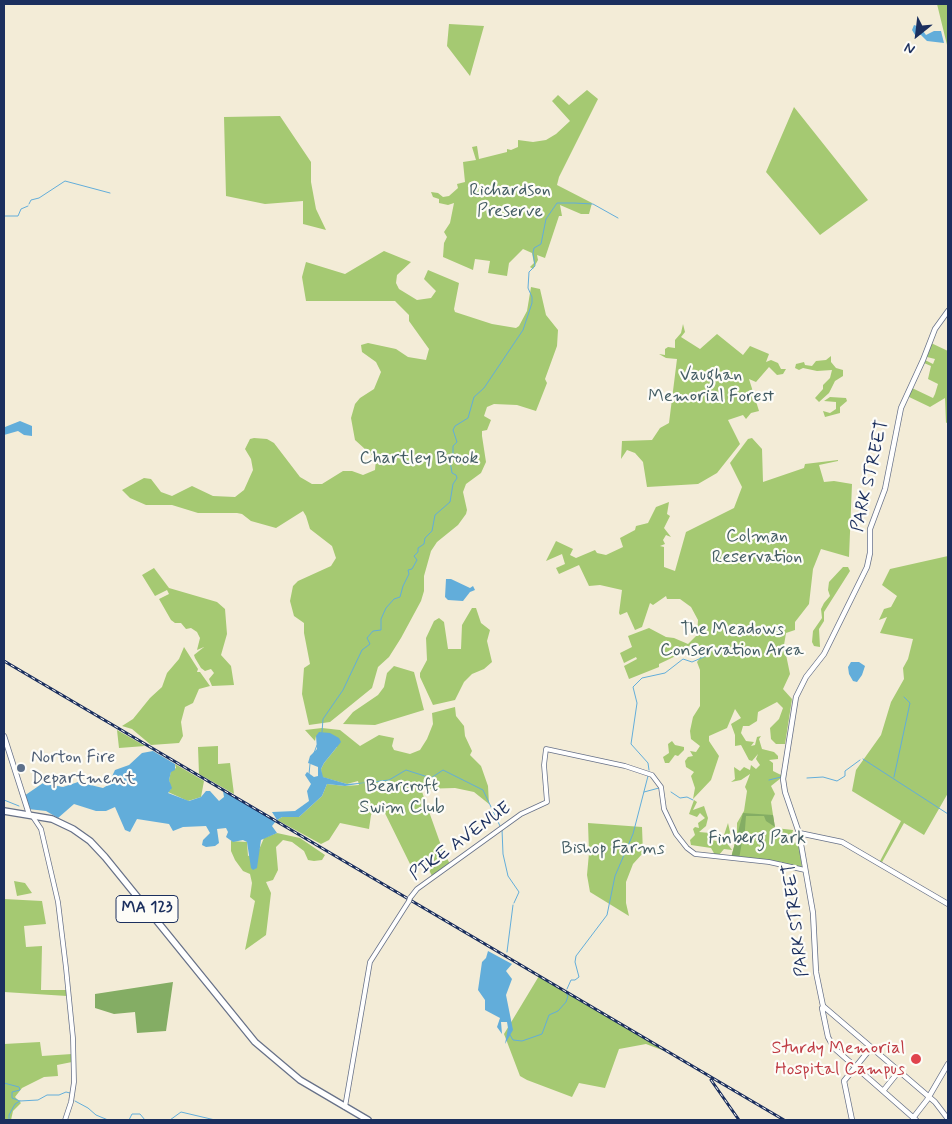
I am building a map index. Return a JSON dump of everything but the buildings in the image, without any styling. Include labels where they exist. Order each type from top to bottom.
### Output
[{"type":"highway","name":"MA 123","points":[[4,811],[30,814],[68,826],[97,847],[245,1032],[294,1076],[368,1120]]},
{"type":"main road","name":"PARK STREET","points":[[948,311],[935,329],[926,355],[900,408],[885,489],[870,529],[870,553],[867,567],[824,654],[806,677],[796,697],[783,779],[785,792],[800,832],[813,913],[814,959],[825,1012],[929,1097],[948,1119]]},
{"type":"main road","points":[[4,736],[30,814]]},
{"type":"main road","points":[[800,832],[842,842],[948,904]]},
{"type":"main road","points":[[825,1012],[832,1046],[914,1119],[948,1064]]},
{"type":"main road","points":[[852,1120],[844,1082],[871,1048]]},
{"type":"main road","points":[[883,1091],[899,1071]]},
{"type":"street","name":"PIKE AVENUE","points":[[345,1107],[370,962],[417,889],[521,814],[542,805],[548,800],[544,770],[546,749],[625,766],[652,775],[660,787],[664,809],[676,834],[694,854],[769,862],[805,870]]},
{"type":"street","points":[[30,814],[41,830],[58,902],[63,939],[73,1038],[74,1082],[71,1102],[65,1120]]},
{"type":"green space","points":[[937,4],[948,4],[948,49]]},
{"type":"green space","points":[[449,24],[484,26],[470,76],[447,46]]},
{"type":"green space","name":"Richardson Preserve","points":[[587,90],[598,99],[559,177],[557,185],[592,203],[589,214],[581,214],[560,205],[562,216],[559,216],[545,258],[537,255],[538,260],[533,269],[530,267],[534,263],[532,253],[523,249],[509,263],[507,276],[488,273],[490,261],[475,259],[473,270],[443,257],[444,243],[447,237],[444,232],[450,223],[454,203],[448,205],[439,203],[439,199],[433,197],[431,192],[438,193],[443,197],[449,196],[458,188],[457,184],[465,182],[463,162],[476,160],[472,147],[477,146],[479,159],[507,152],[507,149],[511,150],[518,147],[518,140],[533,142],[546,140],[556,134],[570,121],[552,101],[558,95],[569,105]]},
{"type":"green space","points":[[794,107],[868,200],[820,235],[766,172]]},
{"type":"green space","points":[[280,116],[311,162],[311,182],[316,209],[326,230],[303,224],[303,201],[265,204],[226,196],[224,117]]},
{"type":"green space","points":[[384,251],[411,262],[397,275],[396,283],[399,289],[417,300],[431,298],[436,291],[424,279],[428,270],[459,283],[455,312],[492,324],[516,328],[519,326],[527,311],[531,287],[540,289],[546,315],[558,330],[557,346],[545,379],[547,383],[536,411],[517,405],[494,404],[487,407],[484,416],[491,420],[487,430],[482,431],[486,462],[481,473],[466,484],[463,492],[467,510],[466,514],[458,525],[437,542],[431,551],[424,576],[424,591],[421,601],[389,657],[378,667],[372,688],[330,722],[309,725],[302,694],[304,668],[310,664],[304,623],[294,616],[290,601],[293,586],[298,581],[331,566],[336,558],[332,546],[310,529],[303,511],[276,528],[251,521],[242,514],[237,513],[198,513],[172,505],[146,505],[130,498],[122,490],[144,478],[151,479],[161,492],[172,496],[192,486],[213,496],[235,497],[244,490],[253,470],[251,459],[245,449],[250,439],[254,438],[267,439],[274,443],[300,477],[312,484],[322,484],[343,471],[352,471],[363,475],[375,470],[376,459],[355,440],[351,418],[355,404],[360,398],[374,389],[381,372],[376,362],[362,352],[361,345],[368,343],[396,349],[408,357],[426,360],[429,349],[409,321],[409,315],[395,301],[306,301],[302,277],[306,262],[345,274]]},
{"type":"green space","name":"Vaughan Memorial Forest","points":[[683,324],[685,332],[681,337],[700,349],[717,334],[743,355],[750,346],[769,354],[766,362],[771,360],[778,363],[781,369],[786,369],[783,374],[777,375],[769,367],[756,382],[749,379],[759,411],[751,413],[746,419],[743,415],[728,420],[740,444],[717,473],[698,484],[647,487],[643,462],[635,453],[627,450],[621,459],[622,441],[652,440],[660,428],[669,423],[677,359],[666,358],[659,354],[665,355],[665,349],[668,347],[675,348],[675,340],[681,333]]},
{"type":"green space","points":[[931,343],[948,351],[948,422],[946,423],[945,398],[930,407],[907,396],[912,388],[933,398],[935,394],[938,384],[928,379],[931,366],[924,363],[925,360],[933,364],[935,359],[927,357]]},
{"type":"green space","points":[[831,356],[831,362],[836,368],[843,370],[843,376],[835,381],[829,393],[819,402],[815,398],[830,378],[832,370],[817,371],[803,368],[799,370],[795,368],[796,364],[804,362],[805,365],[812,366],[816,361],[826,360]]},
{"type":"green space","points":[[830,397],[846,398],[847,401],[840,407],[840,413],[825,417],[823,411],[830,413],[836,409],[836,402],[824,401]]},
{"type":"green space","points":[[752,438],[762,449],[763,482],[804,468],[805,464],[838,460],[819,465],[824,482],[834,481],[852,484],[849,557],[821,549],[813,569],[809,604],[795,622],[795,630],[786,633],[784,645],[790,674],[783,689],[792,699],[785,744],[776,744],[771,739],[770,728],[779,719],[783,708],[777,702],[758,712],[757,721],[749,726],[743,726],[741,733],[746,741],[754,742],[751,746],[755,745],[757,737],[761,736],[759,739],[762,749],[774,752],[778,756],[778,759],[769,760],[773,763],[773,771],[781,775],[781,778],[771,786],[775,794],[771,802],[775,828],[793,830],[791,841],[799,844],[802,868],[731,858],[737,835],[737,823],[744,811],[747,791],[745,787],[750,774],[741,780],[731,782],[735,779],[734,767],[740,771],[744,767],[750,770],[751,765],[756,769],[760,765],[756,759],[758,754],[752,761],[749,760],[741,745],[735,746],[735,735],[731,724],[741,718],[735,709],[727,728],[709,736],[709,741],[719,756],[711,780],[693,799],[695,788],[691,776],[694,772],[686,767],[685,761],[688,757],[693,756],[690,751],[696,752],[700,746],[691,739],[690,731],[693,717],[700,706],[700,670],[697,662],[700,658],[699,645],[659,664],[659,667],[629,679],[624,666],[637,659],[636,657],[624,663],[620,653],[632,647],[628,636],[649,628],[666,637],[688,644],[697,635],[698,620],[691,607],[680,599],[667,599],[666,596],[653,605],[650,603],[642,627],[635,630],[627,612],[620,615],[619,613],[622,590],[600,585],[589,586],[579,565],[559,574],[556,568],[565,564],[562,554],[546,561],[556,541],[573,549],[570,555],[576,558],[595,550],[597,553],[606,555],[623,547],[620,538],[635,530],[636,526],[648,523],[656,507],[669,502],[667,514],[670,516],[664,528],[671,537],[666,535],[663,540],[665,544],[660,546],[664,547],[664,567],[675,571],[686,532],[734,508],[742,487],[730,463],[748,439]]},
{"type":"green space","points":[[948,556],[948,793],[924,835],[904,823],[881,864],[879,863],[901,821],[852,791],[856,770],[881,735],[891,702],[904,679],[903,668],[908,659],[913,639],[880,633],[887,617],[879,620],[884,609],[891,607],[897,596],[882,585],[890,569]]},
{"type":"green space","points":[[843,567],[848,567],[850,571],[824,612],[824,621],[819,629],[820,647],[814,646],[812,642],[813,631],[822,618],[821,609],[830,596],[828,590],[829,582]]},
{"type":"green space","points":[[154,568],[169,588],[217,602],[225,609],[227,634],[221,655],[231,666],[234,685],[212,686],[209,679],[214,673],[211,669],[205,671],[201,668],[194,655],[204,647],[197,650],[200,638],[197,632],[191,628],[186,629],[181,623],[175,623],[171,620],[159,599],[169,594],[167,590],[155,596],[142,575]]},
{"type":"green space","points":[[472,608],[476,608],[481,623],[490,630],[487,641],[492,662],[484,669],[472,674],[464,682],[455,700],[433,705],[420,677],[420,673],[427,660],[426,638],[434,621],[439,618],[444,622],[448,649],[461,649],[462,625]]},
{"type":"green space","points":[[184,647],[198,669],[197,672],[200,672],[210,686],[199,689],[193,703],[185,707],[181,722],[183,736],[179,743],[151,745],[132,729],[122,726],[133,719],[150,698],[162,687],[167,673],[179,659]]},
{"type":"green space","points":[[394,666],[414,672],[424,710],[375,725],[343,724],[353,712],[378,695],[384,687],[387,673]]},
{"type":"green space","name":"Bearcroft Swim Club","points":[[455,707],[456,716],[464,726],[465,736],[472,751],[470,755],[481,766],[488,786],[489,804],[474,792],[455,788],[421,789],[443,851],[450,864],[432,876],[423,858],[411,866],[379,801],[371,815],[369,829],[340,823],[329,840],[321,844],[277,820],[282,817],[299,817],[322,796],[327,784],[359,785],[358,781],[347,784],[322,777],[321,769],[324,763],[337,747],[316,736],[315,741],[305,730],[322,728],[340,730],[360,746],[379,735],[394,738],[392,746],[394,750],[410,754],[420,750],[427,739],[433,724],[432,713]]},
{"type":"green space","points":[[117,730],[145,746],[119,748]]},
{"type":"green space","points":[[672,741],[675,745],[684,747],[684,750],[678,756],[675,755],[669,763],[665,763],[663,757],[669,753],[668,744]]},
{"type":"green space","points":[[218,746],[218,764],[230,763],[234,794],[199,774],[198,747]]},
{"type":"green space","points":[[175,764],[204,781],[201,797],[188,801],[168,792],[171,789],[169,780],[171,771],[176,768]]},
{"type":"green space","points":[[694,800],[697,802],[693,810],[704,806],[708,818],[706,826],[699,832],[710,833],[712,840],[716,841],[723,838],[728,823],[730,832],[727,843],[732,850],[724,849],[719,855],[715,855],[711,848],[691,845],[690,840],[695,835],[693,829],[695,827],[699,828],[698,823],[705,818],[700,813],[697,817],[689,814]]},
{"type":"green space","points":[[743,813],[773,815],[775,827],[766,821],[764,816],[746,816],[744,842],[742,842],[739,859],[731,858]]},
{"type":"green space","name":"Bishop Farms","points":[[588,823],[642,827],[643,853],[633,864],[626,882],[626,903],[629,916],[590,892],[587,875],[589,853]]},
{"type":"green space","points":[[277,833],[300,838],[325,855],[322,860],[308,860],[304,851],[292,842],[283,840],[276,847],[278,870],[273,880],[266,882],[271,893],[266,935],[245,950],[255,901],[250,897],[252,883],[250,874],[243,871],[235,860],[231,851],[231,841],[247,842],[248,856],[258,852],[264,838]]},
{"type":"green space","points":[[14,881],[25,883],[32,893],[17,896]]},
{"type":"green space","points":[[4,899],[42,901],[46,924],[24,926],[26,947],[42,946],[41,990],[66,990],[67,996],[4,992]]},
{"type":"green space","points":[[539,976],[670,1053],[646,1044],[619,1049],[605,1088],[579,1083],[572,1097],[520,1076],[504,1034]]},
{"type":"green space","points":[[173,982],[166,1031],[137,1033],[135,1012],[114,1014],[95,1008],[95,994]]},
{"type":"green space","points":[[40,1042],[42,1056],[72,1054],[72,1062],[57,1065],[58,1076],[44,1077],[22,1088],[15,1097],[21,1103],[13,1111],[11,1120],[4,1120],[4,1044]]},
{"type":"water","points":[[914,25],[920,27],[926,35],[934,31],[941,31],[944,43],[927,41],[921,35],[915,35],[912,30]]},
{"type":"water","points":[[20,421],[32,426],[32,436],[24,435],[18,431],[4,435],[5,427]]},
{"type":"water","points":[[446,579],[451,579],[470,588],[473,586],[475,590],[470,592],[463,601],[448,600],[445,597]]},
{"type":"water","points":[[851,662],[859,662],[865,666],[857,682],[853,681],[849,674],[848,667]]},
{"type":"water","points":[[319,732],[330,733],[339,738],[341,742],[324,763],[321,769],[323,777],[347,784],[370,782],[345,786],[327,784],[322,796],[299,817],[282,817],[277,820],[272,812],[295,811],[309,801],[307,791],[311,784],[305,775],[307,772],[314,777],[318,776],[318,767],[308,763],[310,756],[317,749],[316,736]]},
{"type":"water","points":[[153,751],[175,764],[175,770],[171,772],[169,780],[172,788],[168,793],[189,801],[201,797],[206,791],[210,791],[219,801],[224,797],[223,791],[276,821],[272,826],[277,833],[261,840],[257,868],[253,870],[251,868],[247,842],[243,840],[233,842],[226,837],[228,832],[226,828],[217,829],[219,843],[215,846],[206,847],[202,845],[203,840],[210,833],[206,826],[183,827],[173,831],[169,824],[137,819],[130,832],[125,830],[115,807],[106,811],[96,811],[74,804],[58,818],[46,811],[28,809],[24,796],[43,783],[63,787],[78,782],[103,788],[108,785],[115,770],[129,765],[142,753]]},
{"type":"water","points":[[488,951],[512,964],[506,971],[512,979],[506,995],[513,1030],[505,1044],[508,1028],[507,1022],[501,1022],[502,1034],[497,1027],[500,1018],[485,1010],[485,1000],[478,990],[482,962],[486,958]]},
{"type":"waterway","points":[[29,204],[31,200],[39,198],[65,181],[110,193]]},
{"type":"waterway","name":"Chartley Brook","points":[[322,732],[323,719],[343,690],[362,650],[370,644],[367,638],[373,631],[381,630],[381,619],[386,608],[394,599],[400,597],[409,574],[408,570],[412,569],[417,560],[414,556],[418,552],[418,548],[424,544],[425,538],[432,531],[435,515],[450,502],[453,484],[457,478],[452,473],[450,461],[453,458],[453,446],[457,442],[453,430],[455,426],[468,418],[474,397],[484,388],[523,330],[532,303],[532,297],[528,288],[529,272],[535,266],[534,248],[541,244],[546,219],[557,203],[593,204],[618,218]]},
{"type":"waterway","points":[[4,216],[18,216],[21,209],[28,206]]},
{"type":"waterway","points":[[649,770],[648,763],[631,744],[637,703],[633,687],[642,678],[665,673],[683,659],[692,662],[706,656]]},
{"type":"waterway","points":[[894,777],[910,703],[904,697]]},
{"type":"waterway","name":"Chartley Brook","points":[[314,753],[317,745]]},
{"type":"waterway","points":[[863,759],[948,814]]},
{"type":"waterway","points":[[807,778],[823,777],[837,781],[845,776],[845,771],[860,760]]},
{"type":"waterway","name":"Chartley Brook","points":[[309,774],[310,764]]},
{"type":"waterway","points":[[365,783],[389,780],[406,770],[431,778],[443,770],[483,790],[500,826]]},
{"type":"waterway","points":[[567,989],[571,980],[579,977],[575,962],[576,956],[607,915],[615,876],[633,834],[648,776]]},
{"type":"waterway","points":[[769,780],[781,777]]},
{"type":"waterway","points":[[644,792],[659,788]]},
{"type":"waterway","points":[[671,792],[680,798],[687,797],[693,800]]},
{"type":"waterway","name":"Chartley Brook","points":[[4,800],[19,806]]},
{"type":"waterway","points":[[502,829],[503,854],[508,876],[519,892],[514,903]]},
{"type":"waterway","points":[[507,952],[513,905]]},
{"type":"waterway","points":[[510,1035],[513,1040],[522,1041],[542,1034],[549,1015],[558,1011],[566,1002],[568,996],[566,993]]},
{"type":"waterway","points":[[4,1083],[19,1087],[20,1090],[12,1092],[12,1098],[20,1101],[38,1100],[47,1095],[70,1093]]},
{"type":"waterway","points":[[9,1120],[9,1115],[15,1104],[20,1101]]},
{"type":"waterway","points":[[75,1101],[96,1115],[108,1120]]},
{"type":"waterway","points":[[170,1120],[181,1112],[215,1120]]},
{"type":"waterway","points":[[129,1120],[132,1114],[140,1114],[145,1120]]},
{"type":"railway","points":[[4,661],[784,1120]]},
{"type":"railway","points":[[711,1080],[739,1120]]},
{"type":"place","name":"Norton Fire Department","points":[[21,768]]},
{"type":"place","name":"Sturdy Memorial Hospital Campus","points":[[916,1059]]},
{"type":"park label","name":"Colman Reservation","points":[[757,547]]},
{"type":"park label","name":"The Meadows Conservation Area","points":[[732,640]]},
{"type":"park label","name":"Finberg Park","points":[[757,839]]}]
